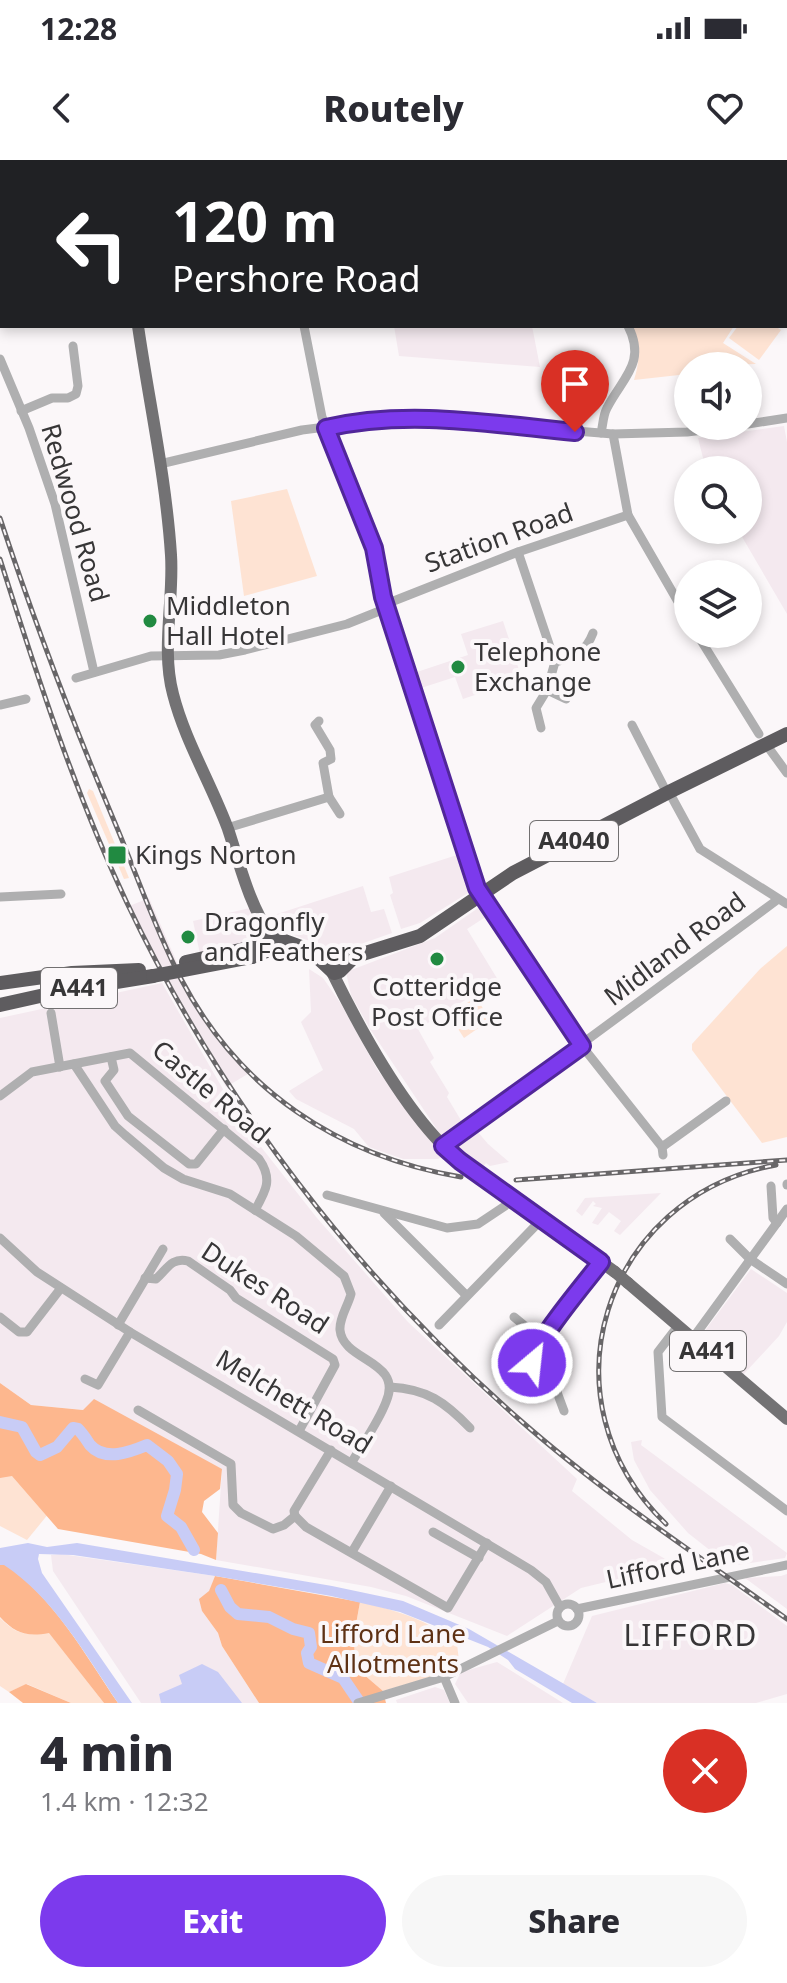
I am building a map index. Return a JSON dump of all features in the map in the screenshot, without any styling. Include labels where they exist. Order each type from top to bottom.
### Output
[{"type":"highway","name":"A4040","points":[[338,966],[420,936],[513,873],[668,792],[762,738],[787,734]]},
{"type":"highway","name":"A441","points":[[0,982],[72,973],[167,970],[170,973],[252,957],[273,941]]},
{"type":"highway","name":"A441","points":[[3,1004],[273,941],[306,950],[338,966]]},
{"type":"highway","points":[[0,982],[3,1004]]},
{"type":"main road","points":[[138,328],[172,560],[169,655],[172,693],[227,828],[256,911],[273,941]]},
{"type":"main road","name":"A441","points":[[338,966],[341,990],[367,1039],[443,1146],[615,1272],[787,1419]]},
{"type":"street","points":[[304,328],[326,428],[374,548],[386,606],[480,894],[582,1046],[662,1151],[726,1101]]},
{"type":"street","points":[[601,433],[606,409],[633,362],[635,343],[629,328]]},
{"type":"street","points":[[21,411],[52,398],[68,398],[76,394],[78,386],[71,351]]},
{"type":"street","name":"Redwood Road","points":[[0,359],[55,504],[94,672]]},
{"type":"street","points":[[160,464],[302,430],[373,419],[417,417],[613,434],[674,432]]},
{"type":"street","points":[[762,422],[787,418]]},
{"type":"street","points":[[613,434],[628,515],[674,595]]},
{"type":"street","name":"Station Road","points":[[76,678],[151,656],[219,655],[347,624],[518,552],[628,515]]},
{"type":"street","points":[[518,552],[555,662],[547,690],[536,708],[541,728]]},
{"type":"street","points":[[555,662],[570,659],[583,651],[593,633]]},
{"type":"street","points":[[706,648],[787,773]]},
{"type":"street","points":[[547,690],[566,699]]},
{"type":"street","points":[[0,705],[26,699]]},
{"type":"street","points":[[314,725],[330,750],[331,759],[318,762],[329,797],[340,814]]},
{"type":"street","points":[[632,725],[700,849],[782,902]]},
{"type":"street","points":[[227,828],[329,797]]},
{"type":"street","points":[[48,883],[50,894]]},
{"type":"street","points":[[0,897],[61,894]]},
{"type":"street","name":"Midland Road","points":[[443,1146],[782,902]]},
{"type":"street","points":[[51,1013],[60,1067]]},
{"type":"street","name":"Castle Road","points":[[111,1057],[130,1053],[259,1159],[268,1174],[266,1190],[255,1210]]},
{"type":"street","points":[[0,1096],[32,1072],[111,1057],[114,1070],[105,1081],[128,1116],[189,1164],[196,1164],[224,1129]]},
{"type":"street","points":[[74,1064],[115,1126],[164,1168],[183,1179],[230,1194],[296,1236],[344,1276],[351,1294],[340,1333],[351,1350],[385,1374],[390,1387],[387,1401],[352,1462]]},
{"type":"street","points":[[771,1186],[773,1218],[777,1223]]},
{"type":"street","points":[[327,1195],[383,1212],[455,1228],[478,1224],[497,1213],[512,1198]]},
{"type":"street","points":[[693,1338],[787,1209]]},
{"type":"street","points":[[383,1212],[466,1295]]},
{"type":"street","points":[[439,1325],[542,1219]]},
{"type":"street","name":"Melchett Road","points":[[0,1238],[24,1263],[118,1325],[540,1577],[551,1588],[560,1607]]},
{"type":"street","points":[[730,1239],[750,1259],[787,1284]]},
{"type":"street","name":"Dukes Road","points":[[118,1325],[163,1249]]},
{"type":"street","name":"Dukes Road","points":[[145,1278],[156,1279],[173,1261],[188,1261],[230,1290],[236,1298],[333,1359],[335,1365],[299,1431]]},
{"type":"street","points":[[564,1411],[554,1384],[532,1363],[533,1357],[542,1340],[601,1262]]},
{"type":"street","points":[[0,1317],[19,1332],[27,1332],[61,1288]]},
{"type":"street","points":[[514,1317],[542,1340]]},
{"type":"street","points":[[678,1326],[658,1352],[661,1415],[787,1511]]},
{"type":"street","points":[[85,1379],[98,1385],[130,1332]]},
{"type":"street","points":[[390,1387],[428,1394],[450,1407],[470,1428]]},
{"type":"street","points":[[138,1410],[231,1464],[233,1505],[241,1513],[273,1529],[295,1516]]},
{"type":"street","points":[[331,1450],[294,1511],[306,1527],[448,1608],[487,1543]]},
{"type":"street","points":[[352,1552],[391,1486]]},
{"type":"street","points":[[433,1532],[479,1558]]},
{"type":"street","name":"Lifford Lane","points":[[577,1609],[787,1565]]},
{"type":"street","name":"Lifford Lane","points":[[358,1703],[390,1699],[444,1677],[558,1621],[567,1627],[574,1625],[579,1616],[577,1609],[569,1604],[560,1607]]},
{"type":"street","points":[[558,1621],[560,1607]]},
{"type":"street","points":[[444,1677],[455,1703]]},
{"type":"shaded area","points":[[394,328],[532,328],[540,367],[399,356]]},
{"type":"shaded area","points":[[784,426],[787,442],[787,614],[762,571],[762,560],[756,560],[746,544],[762,544],[762,456],[702,456],[698,440],[762,440],[762,429]]},
{"type":"shaded area","points":[[503,621],[522,679],[463,699],[455,677],[418,689],[414,673],[468,655],[461,634]]},
{"type":"shaded area","points":[[460,854],[471,891],[420,923],[401,929],[390,895],[393,893],[389,877]]},
{"type":"shaded area","points":[[363,886],[371,912],[384,909],[392,933],[338,952],[278,929],[271,916]]},
{"type":"shaded area","points":[[149,898],[185,981],[209,1023],[251,1072],[226,1087],[127,907]]},
{"type":"shaded area","points":[[481,906],[487,916],[467,929],[498,980],[418,1029],[434,1058],[430,1062],[465,1127],[446,1143],[370,1029],[351,995],[346,972],[435,938]]},
{"type":"shaded area","points":[[250,908],[255,928],[251,942],[200,954],[193,921]]},
{"type":"shaded area","points":[[309,969],[323,978],[378,1071],[445,1155],[438,1159],[403,1159],[369,1147],[354,1129],[296,1099],[289,1091],[323,1070],[301,1022],[311,1012]]},
{"type":"shaded area","points":[[162,983],[243,1124],[317,1218],[408,1322],[577,1479],[572,1491],[632,1540],[676,1565],[581,1588],[507,1636],[406,1596],[216,1560],[222,1469],[84,1410],[31,1405],[0,1383],[0,1018]]},
{"type":"shaded area","points":[[477,1131],[509,1162],[490,1166],[486,1163],[483,1167],[456,1148]]},
{"type":"shaded area","points":[[661,1193],[620,1235],[614,1231],[621,1221],[609,1212],[598,1225],[592,1223],[602,1208],[593,1206],[596,1204],[593,1201],[582,1216],[576,1211],[585,1198]]},
{"type":"shaded area","points":[[751,1269],[787,1293],[787,1322],[779,1336],[742,1376],[701,1336]]},
{"type":"shaded area","points":[[0,1383],[31,1405],[83,1410],[94,1399],[222,1469],[220,1489],[204,1501],[202,1512],[218,1533],[216,1560],[201,1554],[58,1529],[12,1476],[0,1478]]},
{"type":"shaded area","points":[[642,1440],[641,1445],[787,1553],[785,1558],[730,1566],[688,1533],[650,1490],[634,1460],[631,1442]]},
{"type":"shaded area","points":[[51,1555],[215,1576],[202,1611],[259,1703],[141,1703],[53,1571]]},
{"type":"shaded area","points":[[4,1564],[22,1577],[53,1609],[118,1703],[104,1703],[49,1633],[22,1633],[0,1617],[0,1565]]},
{"type":"shaded area","points":[[787,1574],[787,1609],[745,1578],[781,1576]]},
{"type":"shaded area","points":[[215,1576],[360,1602],[354,1635],[355,1667],[383,1691],[386,1703],[259,1703],[202,1611],[199,1599],[209,1591]]},
{"type":"shaded area","points":[[725,1583],[787,1626],[787,1694],[756,1703],[597,1703],[563,1684],[592,1616]]},
{"type":"shaded area","points":[[497,1662],[563,1703],[468,1703],[455,1684],[461,1672]]},
{"type":"shaded area","points":[[26,1684],[71,1703],[23,1703],[9,1692]]},
{"type":"shaded area","points":[[435,1687],[444,1690],[450,1703],[397,1703],[396,1700]]},
{"type":"green space","points":[[631,328],[733,328],[723,343],[737,352],[674,352],[674,376],[634,380],[638,352]]},
{"type":"green space","points":[[736,328],[781,330],[762,356],[762,352],[748,352],[729,338]]},
{"type":"green space","points":[[287,489],[317,576],[244,596],[231,501]]},
{"type":"green space","points":[[89,789],[93,791],[129,878],[124,879],[87,793]]},
{"type":"green space","points":[[787,946],[787,1137],[762,1143],[692,1050],[692,1044],[760,969]]},
{"type":"green space","points":[[476,997],[490,1020],[464,1038],[449,1015]]},
{"type":"green space","points":[[0,1391],[67,1491],[27,1540],[0,1526]]},
{"type":"green space","name":"Lifford Lane Allotments","points":[[360,1602],[435,1628],[457,1644],[459,1661],[448,1672],[383,1691],[355,1667],[354,1635]]},
{"type":"green space","points":[[0,1618],[22,1633],[49,1632],[104,1703],[71,1703],[27,1684],[9,1692],[0,1686]]},
{"type":"water","points":[[28,1543],[47,1547],[77,1543],[403,1601],[469,1629],[597,1703],[572,1703],[515,1669],[508,1660],[488,1647],[400,1612],[331,1596],[215,1576],[73,1555],[39,1554],[42,1573],[132,1703],[118,1703],[53,1610],[22,1578],[0,1565],[0,1548]]},
{"type":"water","points":[[202,1664],[218,1672],[242,1703],[161,1703],[159,1694],[182,1684],[179,1675]]},
{"type":"waterway","points":[[0,1422],[22,1427],[40,1455],[57,1447],[73,1428],[78,1429],[90,1445],[103,1453],[118,1454],[147,1445],[168,1461],[177,1474],[167,1516],[181,1527],[194,1550]]},
{"type":"waterway","points":[[221,1590],[230,1607],[238,1614],[269,1617],[309,1633],[309,1663],[343,1678],[360,1703]]},
{"type":"railway","points":[[0,518],[54,672],[154,921],[181,979],[205,1019],[232,1054],[263,1085],[297,1112],[374,1153],[461,1177]]},
{"type":"railway","points":[[0,559],[74,777],[127,903],[205,1047],[249,1116],[297,1182],[403,1306],[460,1365],[520,1420],[617,1498],[787,1619]]},
{"type":"railway","points":[[516,1180],[787,1160]]},
{"type":"railway","points":[[666,1524],[627,1475],[605,1420],[599,1365],[608,1310],[631,1260],[668,1217],[716,1184],[776,1165]]},
{"type":"place","name":"Middleton Hall Hotel","points":[[150,621]]},
{"type":"place","name":"Telephone Exchange","points":[[458,667]]},
{"type":"place","name":"Kings Norton","points":[[117,855]]},
{"type":"place","name":"Dragonfly and Feathers","points":[[188,937]]},
{"type":"place","name":"Cotteridge Post Office","points":[[437,959]]},
{"type":"district","name":"LIFFORD","points":[[691,1636]]},
{"type":"route","points":[[532,1363],[542,1340],[601,1262],[443,1146],[582,1046],[477,888],[383,597],[374,548],[326,428],[373,419],[417,417],[575,432]]}]
